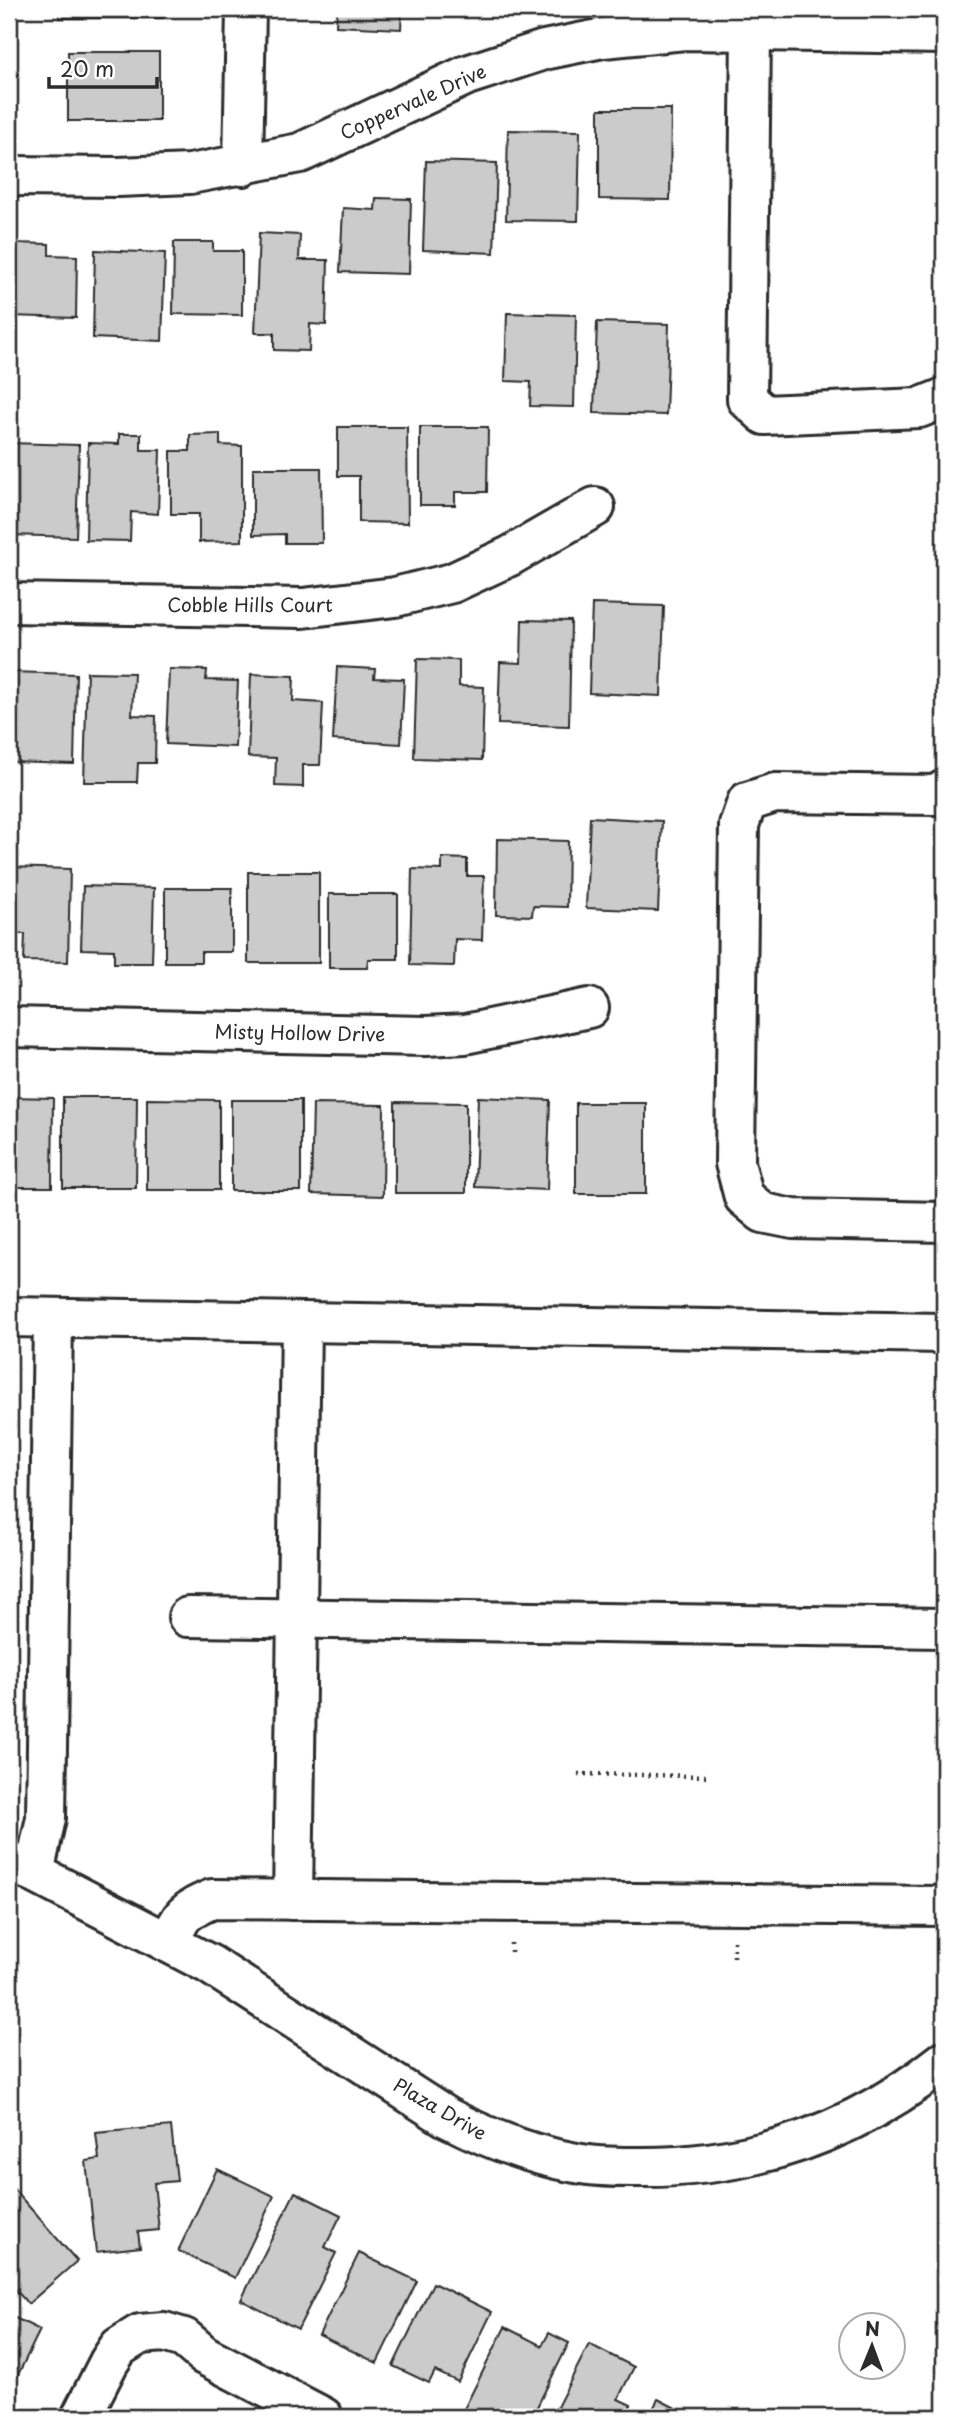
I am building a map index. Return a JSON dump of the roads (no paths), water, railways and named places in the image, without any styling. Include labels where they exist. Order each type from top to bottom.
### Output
[{"type":"street","points":[[243,166],[246,9]]},
{"type":"street","name":"Coppervale Drive","points":[[9,176],[190,174],[300,153],[467,75],[544,50],[603,38],[685,30],[944,34]]},
{"type":"street","points":[[751,31],[747,398],[765,415],[919,408],[944,398]]},
{"type":"street","name":"Cobble Hills Court","points":[[9,603],[303,608],[395,597],[452,583],[510,556],[595,507]]},
{"type":"street","points":[[944,790],[937,794],[775,793],[747,802],[739,825],[734,1163],[744,1197],[763,1213],[793,1219],[944,1222]]},
{"type":"street","name":"Misty Hollow Drive","points":[[9,1027],[425,1036],[465,1034],[589,1008]]},
{"type":"street","points":[[9,1317],[944,1333]]},
{"type":"street","points":[[21,1866],[46,1818],[53,1318]]},
{"type":"street","points":[[293,1900],[301,1322]]},
{"type":"street","points":[[188,1617],[944,1628]]},
{"type":"street","name":"Plaza Drive","points":[[21,1866],[209,1964],[446,2117],[484,2137],[577,2164],[674,2167],[746,2157],[789,2146],[830,2131],[878,2107],[911,2087],[944,2061]]},
{"type":"street","points":[[169,1942],[180,1918],[187,1910],[212,1899],[944,1906]]},
{"type":"street","points":[[81,2417],[119,2347],[140,2334],[164,2332],[184,2338],[204,2355],[323,2417]]}]
